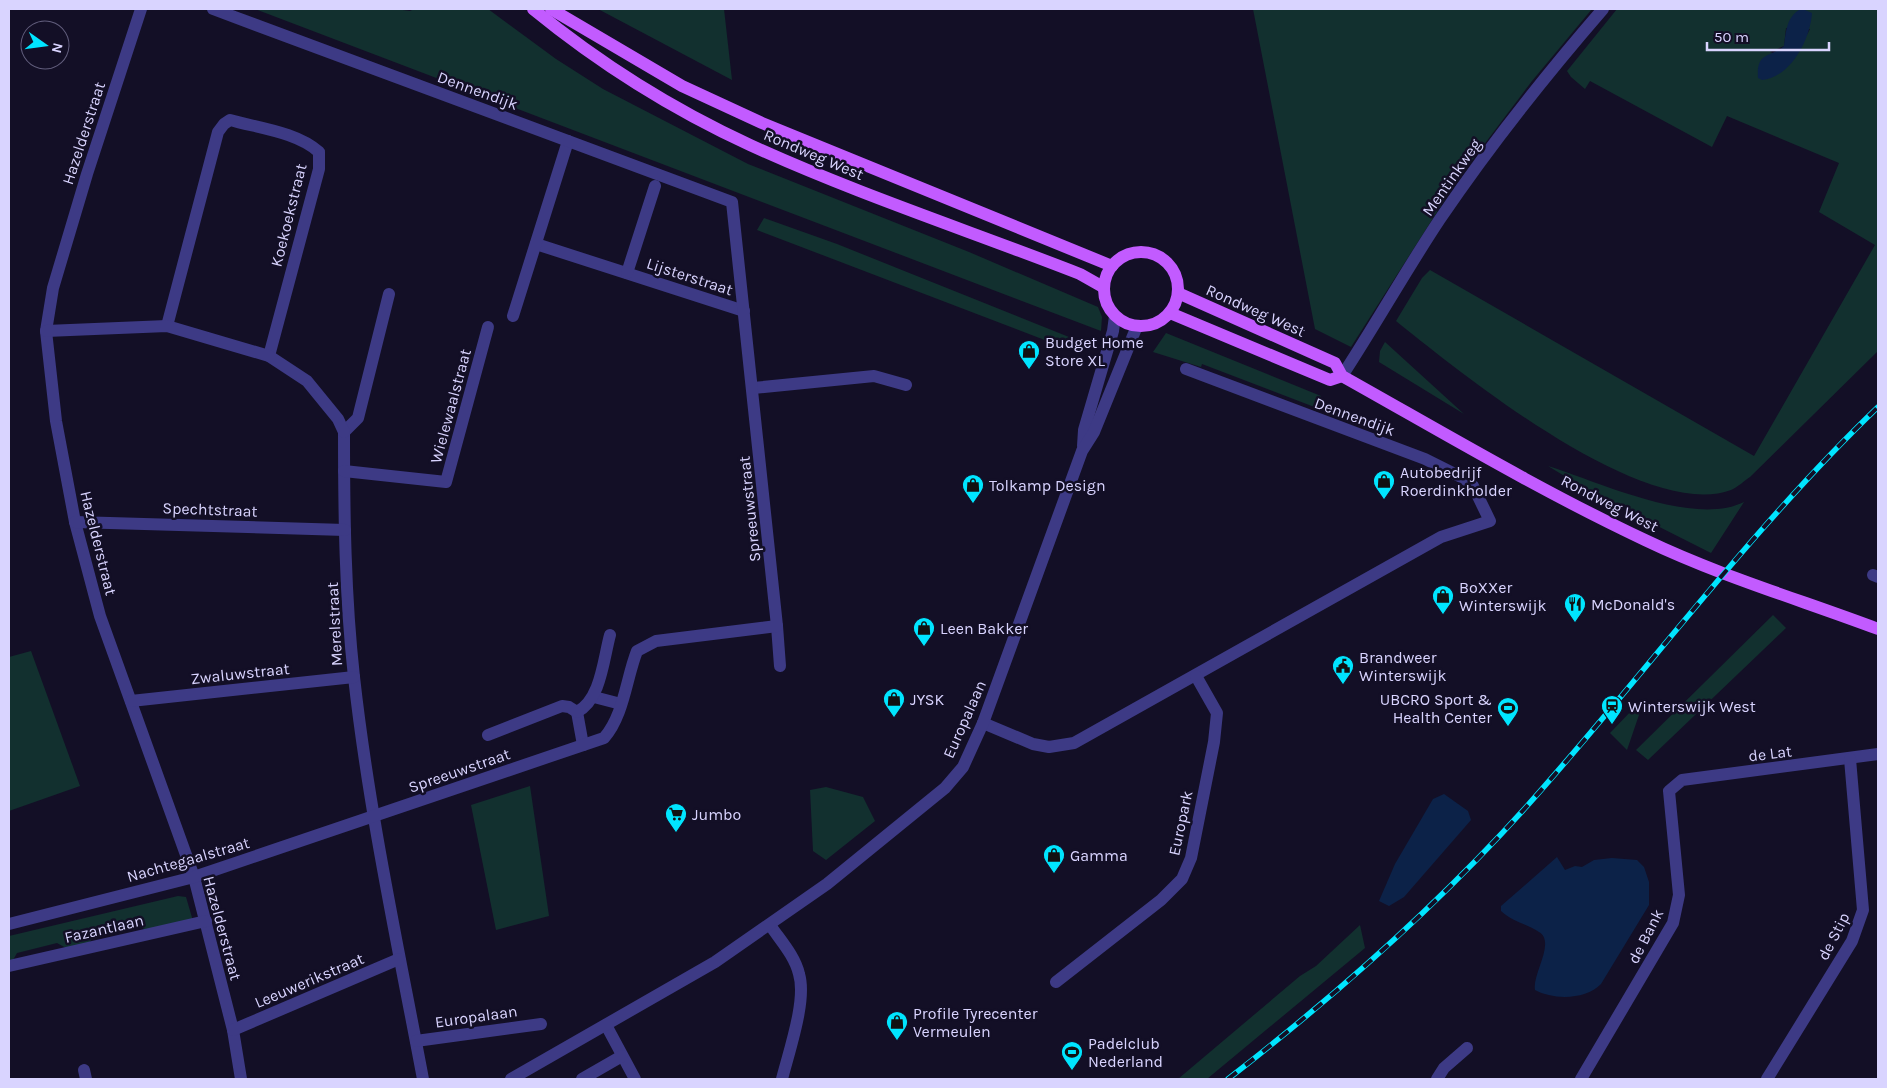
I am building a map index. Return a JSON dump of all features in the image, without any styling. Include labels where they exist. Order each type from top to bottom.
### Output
[{"type":"main road","name":"Rondweg West","points":[[533,9],[605,64],[674,106],[749,144],[864,193],[1080,274],[1104,287]]},
{"type":"main road","name":"Rondweg West","points":[[551,9],[682,86],[762,124],[1112,266]]},
{"type":"main road","points":[[1144,252],[1155,254],[1166,261],[1178,281],[1178,293],[1170,313],[1155,323],[1137,326],[1126,324],[1115,316],[1104,298],[1104,287],[1112,266],[1121,258],[1132,253],[1144,252]]},
{"type":"main road","name":"Rondweg West","points":[[1178,293],[1335,363],[1342,376],[1564,498],[1645,540],[1724,573],[1878,629]]},
{"type":"main road","name":"Rondweg West","points":[[1170,313],[1330,380],[1342,376]]},
{"type":"street","name":"Hazelderstraat","points":[[141,9],[87,174],[53,288],[46,331],[56,421],[75,522],[100,616],[194,877],[233,1030],[241,1079]]},
{"type":"street","name":"Dennendijk","points":[[212,9],[732,202]]},
{"type":"street","name":"Mentinkweg","points":[[1342,376],[1440,219],[1490,148],[1546,75],[1602,9]]},
{"type":"street","name":"Koekoekstraat","points":[[167,326],[218,132],[230,120],[297,139],[311,144],[319,152],[319,169],[269,356]]},
{"type":"street","points":[[513,316],[568,141]]},
{"type":"street","name":"Lijsterstraat","points":[[627,273],[655,186]]},
{"type":"street","name":"Spreeuwstraat","points":[[732,202],[753,388],[780,666]]},
{"type":"street","name":"Lijsterstraat","points":[[536,244],[744,311]]},
{"type":"street","points":[[46,331],[167,326],[269,356],[306,381],[338,419],[344,432],[358,418],[389,294]]},
{"type":"street","name":"Europalaan","points":[[1082,451],[1084,430],[1113,331],[1115,316]]},
{"type":"street","name":"Europalaan","points":[[511,1079],[715,962],[827,884],[945,788],[963,766],[983,724],[1082,451],[1094,432],[1137,326]]},
{"type":"street","name":"Wielewaalstraat","points":[[344,471],[446,482],[488,327]]},
{"type":"street","name":"Dennendijk","points":[[1186,369],[1425,459],[1465,479],[1473,486],[1480,497],[1490,522],[1440,537],[1196,676]]},
{"type":"street","points":[[753,388],[874,376],[906,385]]},
{"type":"street","name":"Merelstraat","points":[[344,432],[345,530],[354,677],[374,816],[399,959],[423,1079]]},
{"type":"street","name":"Spechtstraat","points":[[75,522],[345,530]]},
{"type":"street","name":"Spreeuwstraat","points":[[374,816],[604,738],[613,728],[637,651],[656,641],[776,626]]},
{"type":"street","points":[[583,745],[577,712],[586,708],[594,697],[610,635]]},
{"type":"street","points":[[983,724],[1033,744],[1049,747],[1074,743],[1196,676]]},
{"type":"street","name":"Europark","points":[[1056,982],[1161,900],[1182,879],[1191,858],[1214,742],[1217,714],[1196,676]]},
{"type":"street","name":"Zwaluwstraat","points":[[131,701],[354,677]]},
{"type":"street","points":[[594,697],[621,704]]},
{"type":"street","name":"Spreeuwstraat","points":[[488,735],[562,706],[570,707],[577,712]]},
{"type":"street","name":"de Lat","points":[[1669,791],[1682,780],[1878,754]]},
{"type":"street","name":"de Stip","points":[[1767,1079],[1852,941],[1863,910],[1850,759]]},
{"type":"street","name":"de Bank","points":[[1581,1079],[1673,923],[1679,895],[1669,791]]},
{"type":"street","name":"Nachtegaalstraat","points":[[9,924],[194,877],[374,816]]},
{"type":"street","name":"Fazantlaan","points":[[9,966],[206,921]]},
{"type":"street","points":[[770,925],[791,956],[799,973],[803,993],[782,1079]]},
{"type":"street","name":"Leeuwerikstraat","points":[[233,1030],[399,959]]},
{"type":"street","name":"Europalaan","points":[[416,1041],[540,1024]]},
{"type":"street","points":[[606,1025],[635,1079]]},
{"type":"street","points":[[1437,1079],[1444,1068],[1467,1048]]},
{"type":"street","points":[[582,1079],[622,1056]]},
{"type":"green space","points":[[255,9],[395,9],[410,11],[414,9],[488,9],[556,59],[603,89],[748,164],[969,252],[1098,307],[1102,317],[1101,331]]},
{"type":"green space","points":[[598,9],[724,9],[732,80]]},
{"type":"green space","points":[[1253,9],[1592,9],[1532,81],[1458,179],[1351,347],[1315,329]]},
{"type":"green space","points":[[1617,9],[1878,9],[1878,351],[1750,477],[1731,490],[1694,494],[1651,485],[1604,465],[1508,406],[1396,321],[1422,278],[1430,270],[1754,456],[1875,245],[1819,212],[1839,163],[1727,116],[1712,147],[1590,81],[1585,89],[1567,71]],"holes":[[[1786,28],[1810,29],[1793,60],[1770,52],[1784,46]]]},
{"type":"green space","points":[[764,218],[837,244],[1069,337],[1055,344],[757,230]]},
{"type":"green space","points":[[1166,333],[1321,396],[1317,408],[1202,364],[1201,367],[1153,352]]},
{"type":"green space","points":[[1385,342],[1464,414],[1379,362],[1380,351]]},
{"type":"green space","points":[[1548,466],[1619,491],[1673,506],[1699,509],[1723,508],[1744,502],[1711,553],[1594,494]]},
{"type":"green space","points":[[1773,615],[1786,628],[1648,760],[1636,750]]},
{"type":"green space","points":[[31,651],[80,786],[9,811],[9,657]]},
{"type":"green space","points":[[1636,706],[1640,712],[1627,750],[1610,733]]},
{"type":"green space","points":[[530,786],[549,916],[496,930],[471,805]]},
{"type":"green space","points":[[826,787],[863,797],[875,821],[826,860],[813,851],[810,790]]},
{"type":"green space","points":[[178,896],[186,897],[193,921],[147,931],[140,926],[95,934],[89,943],[66,948],[57,943],[17,953],[13,960],[9,961],[9,936]]},
{"type":"green space","points":[[1360,925],[1365,948],[1207,1079],[1178,1079],[1300,976],[1316,966]]},
{"type":"water","points":[[1799,10],[1812,13],[1807,34],[1797,56],[1782,72],[1762,80],[1758,78],[1759,63],[1765,56],[1784,46],[1789,21]]},
{"type":"water","points":[[1444,794],[1468,811],[1471,820],[1404,897],[1389,906],[1379,901],[1395,864],[1433,799]]},
{"type":"water","points":[[1557,857],[1565,870],[1575,866],[1582,867],[1594,860],[1612,858],[1637,860],[1644,867],[1649,882],[1649,905],[1601,984],[1595,989],[1578,996],[1551,996],[1535,990],[1535,983],[1544,951],[1544,937],[1539,932],[1510,918],[1501,911],[1501,906]]},
{"type":"railway","points":[[1228,1079],[1346,983],[1457,880],[1571,756],[1742,552],[1831,454],[1878,407]]},
{"type":"place","name":"Budget Home Store XL","points":[[1029,370]]},
{"type":"place","name":"Autobedrijf Roerdinkholder","points":[[1384,500]]},
{"type":"place","name":"Tolkamp Design","points":[[973,504]]},
{"type":"place","name":"BoXXer Winterswijk","points":[[1443,615]]},
{"type":"place","name":"McDonald's","points":[[1575,623]]},
{"type":"place","name":"Leen Bakker","points":[[924,647]]},
{"type":"place","name":"Brandweer Winterswijk","points":[[1343,685]]},
{"type":"place","name":"JYSK","points":[[894,718]]},
{"type":"place","name":"Winterswijk West","points":[[1612,725]]},
{"type":"place","name":"UBCRO Sport & Health Center","points":[[1508,727]]},
{"type":"place","name":"Jumbo","points":[[676,833]]},
{"type":"place","name":"Gamma","points":[[1054,874]]},
{"type":"place","name":"Profile Tyrecenter Vermeulen","points":[[897,1041]]},
{"type":"place","name":"Padelclub Nederland","points":[[1072,1071]]}]
